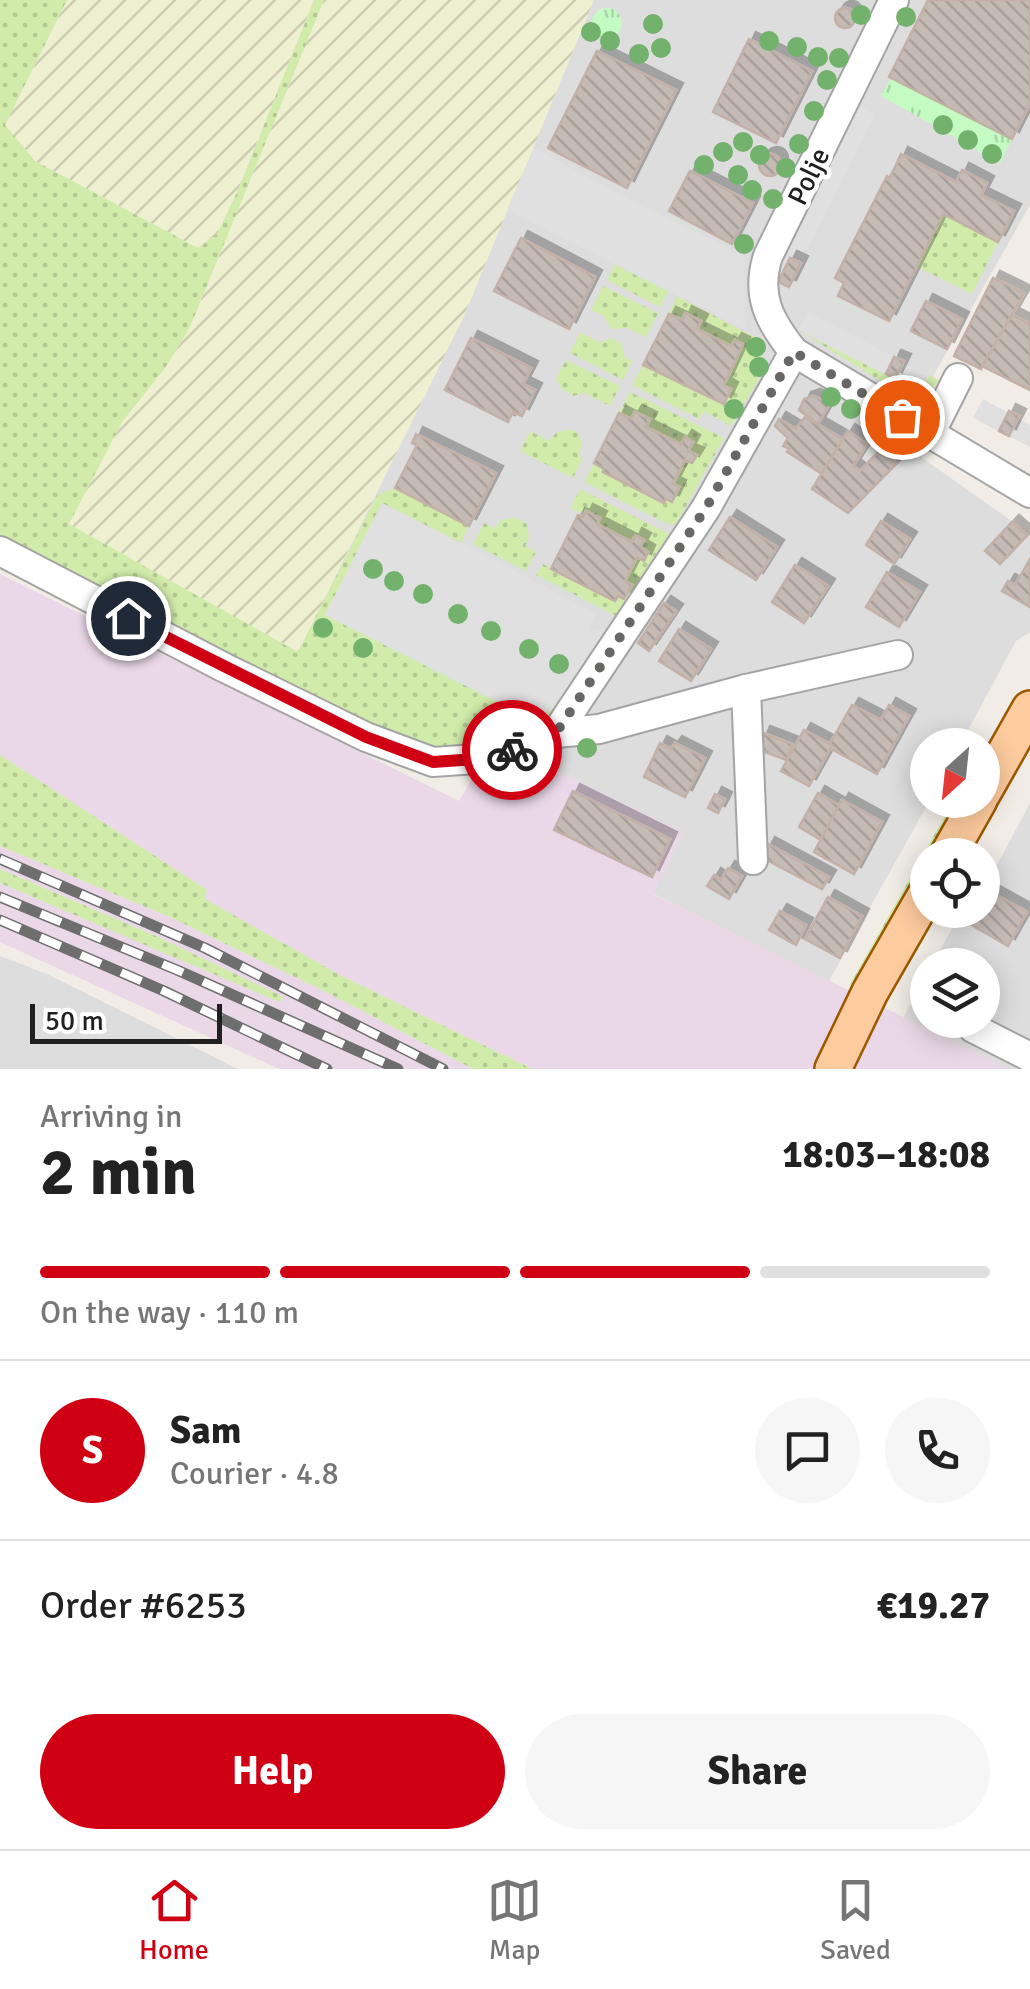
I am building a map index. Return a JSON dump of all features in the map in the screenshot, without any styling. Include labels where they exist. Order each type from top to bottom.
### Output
[{"type":"main road","points":[[1000,762],[1030,710]]},
{"type":"main road","points":[[833,1069],[870,992],[910,922]]},
{"type":"street","name":"Polje","points":[[894,0],[764,268],[765,308],[771,323],[794,352],[1030,493]]},
{"type":"street","points":[[556,733],[706,508],[794,352]]},
{"type":"street","points":[[930,434],[958,378]]},
{"type":"street","points":[[0,551],[350,729],[433,762],[490,758],[556,733],[600,728],[746,689],[898,655]]},
{"type":"street","points":[[746,689],[754,860]]},
{"type":"street","points":[[993,1038],[1030,1057]]},
{"type":"shaded area","points":[[594,0],[1030,0],[1030,205],[897,440],[1030,534],[1030,632],[1016,641],[969,728],[910,728],[910,818],[920,818],[829,981],[652,893],[682,832],[548,767],[560,740],[298,652],[463,318]]},
{"type":"shaded area","points":[[859,106],[875,115],[840,186],[808,248],[785,255]]},
{"type":"shaded area","points":[[534,148],[639,205],[744,255],[745,330],[507,210]]},
{"type":"shaded area","points":[[807,312],[929,375],[920,392],[798,330]]},
{"type":"shaded area","points":[[983,399],[1030,425],[1030,447],[973,418]]},
{"type":"shaded area","points":[[382,503],[596,613],[589,629],[608,634],[554,712],[548,708],[540,723],[325,615]]},
{"type":"shaded area","points":[[0,574],[459,801],[476,772],[525,762],[548,767],[683,832],[653,894],[910,1020],[910,1038],[946,1038],[1009,1069],[532,1069],[338,974],[204,899],[207,890],[0,755]]},
{"type":"shaded area","points":[[1030,803],[1030,1069],[1009,1069],[945,1038],[1000,1038],[1000,948],[941,948],[952,928],[1000,928],[1000,859]]},
{"type":"shaded area","points":[[0,846],[174,919],[473,1069],[279,1069],[0,942],[0,883],[279,1001],[283,998],[158,937],[0,869]]},
{"type":"shaded area","points":[[0,956],[47,974],[238,1069],[0,1069]]},
{"type":"green space","points":[[0,0],[67,0],[5,125],[35,161],[198,248],[217,234],[314,0],[324,0],[190,327],[165,368],[122,422],[69,524],[298,652],[377,495],[395,488],[469,526],[461,543],[382,503],[325,615],[539,723],[551,708],[554,712],[547,727],[457,753],[400,742],[0,539]]},
{"type":"green space","points":[[67,0],[314,0],[238,190],[217,234],[198,248],[35,161],[5,125]]},
{"type":"green space","points":[[324,0],[594,0],[463,318],[298,652],[68,524],[122,422],[165,368],[190,327]]},
{"type":"green space","points":[[607,8],[618,12],[622,23],[618,34],[607,38],[596,34],[592,23],[596,12]]},
{"type":"green space","points":[[891,78],[1012,139],[1000,163],[881,96]]},
{"type":"green space","points":[[943,214],[998,242],[972,294],[917,267]]},
{"type":"green space","points":[[615,264],[668,291],[660,307],[607,280]]},
{"type":"green space","points":[[603,286],[658,313],[646,337],[627,328],[611,329],[603,315],[591,310]]},
{"type":"green space","points":[[677,296],[758,339],[765,368],[731,426],[704,411],[699,419],[632,385],[643,365],[716,402],[724,403],[731,390],[724,385],[742,344],[735,340],[731,346],[697,329],[685,314],[682,320],[669,314]]},
{"type":"green space","points":[[798,330],[920,392],[929,375],[939,380],[925,399],[911,400]]},
{"type":"green space","points":[[580,332],[601,343],[611,338],[622,344],[624,356],[632,361],[623,380],[570,353]]},
{"type":"green space","points":[[566,360],[620,386],[610,406],[584,393],[573,396],[562,389],[556,379]]},
{"type":"green space","points":[[630,392],[724,438],[676,524],[668,524],[584,482],[594,463],[603,472],[673,484],[685,460],[693,463],[696,455],[688,451],[693,441],[685,438],[681,444],[646,427],[650,419],[636,412],[631,419],[619,413]]},
{"type":"green space","points":[[530,431],[549,441],[556,433],[576,431],[582,442],[579,456],[583,458],[573,478],[520,451]]},
{"type":"green space","points":[[580,489],[669,534],[616,616],[536,575],[543,564],[615,601],[618,596],[625,599],[631,586],[625,581],[637,557],[644,560],[648,552],[640,547],[643,540],[635,535],[632,542],[597,524],[599,518],[570,509]]},
{"type":"green space","points":[[514,517],[527,524],[529,538],[525,546],[536,552],[526,571],[473,544],[484,523],[495,528],[501,520]]},
{"type":"green space","points":[[0,755],[207,890],[205,899],[338,974],[532,1069],[473,1069],[174,919],[0,846]]},
{"type":"green space","points":[[944,818],[952,818],[941,838],[933,838]]},
{"type":"green space","points":[[0,869],[284,997],[279,1002],[0,883]]},
{"type":"green space","points":[[910,878],[910,891],[861,979],[849,986]]},
{"type":"building","points":[[928,0],[1030,0],[1030,103],[1012,139],[889,77]]},
{"type":"building","points":[[845,8],[855,18],[845,28],[835,18]]},
{"type":"building","points":[[749,39],[812,71],[776,143],[713,112]]},
{"type":"building","points":[[597,51],[676,90],[627,188],[548,148]]},
{"type":"building","points":[[766,154],[774,154],[781,165],[774,176],[766,176],[759,169],[759,161]]},
{"type":"building","points":[[901,154],[956,182],[962,170],[987,183],[981,195],[1014,211],[998,242],[943,214],[889,321],[838,296],[844,283],[835,278]]},
{"type":"building","points":[[690,171],[753,203],[732,244],[669,211]]},
{"type":"building","points":[[521,238],[595,277],[569,329],[494,291]]},
{"type":"building","points":[[790,258],[801,263],[789,287],[778,282]]},
{"type":"building","points":[[993,278],[1024,293],[981,369],[954,356]]},
{"type":"building","points":[[926,301],[962,319],[947,349],[911,331]]},
{"type":"building","points":[[685,313],[701,321],[697,329],[731,346],[735,340],[743,344],[724,385],[731,389],[724,404],[643,365],[669,314],[682,320]]},
{"type":"building","points":[[1012,315],[1030,324],[1030,390],[982,366]]},
{"type":"building","points":[[471,338],[531,368],[523,384],[535,390],[522,416],[513,412],[508,422],[445,390]]},
{"type":"building","points":[[894,357],[904,361],[895,379],[886,374]]},
{"type":"building","points":[[813,396],[830,403],[818,424],[799,410],[804,399]]},
{"type":"building","points":[[1009,411],[1019,416],[1009,436],[999,431]]},
{"type":"building","points":[[635,412],[650,419],[646,427],[681,444],[685,437],[693,442],[688,451],[697,455],[692,463],[685,460],[673,484],[679,487],[672,502],[666,499],[664,503],[603,472],[594,463],[619,413],[631,419]]},
{"type":"building","points":[[805,417],[843,439],[822,474],[787,452],[789,449],[783,446],[788,438],[775,426],[779,419],[796,429]]},
{"type":"building","points":[[848,431],[867,444],[853,466],[860,471],[875,455],[882,454],[897,463],[848,513],[812,489]]},
{"type":"building","points":[[416,434],[496,473],[469,526],[395,488],[417,445],[412,443]]},
{"type":"building","points":[[586,511],[600,518],[597,524],[632,542],[635,535],[644,540],[640,547],[648,552],[644,561],[637,557],[625,581],[632,585],[624,599],[618,596],[615,601],[551,569],[578,515],[583,517]]},
{"type":"building","points":[[730,517],[777,547],[756,580],[709,550]]},
{"type":"building","points":[[881,521],[910,539],[894,564],[866,545]]},
{"type":"building","points":[[1012,522],[1027,535],[1000,564],[985,551]]},
{"type":"building","points":[[1030,559],[1030,607],[1002,591],[1008,581],[1015,585]]},
{"type":"building","points":[[795,565],[828,586],[804,623],[772,602]]},
{"type":"building","points":[[887,572],[920,592],[899,627],[866,607]]},
{"type":"building","points":[[664,603],[676,611],[649,651],[638,643]]},
{"type":"building","points":[[679,629],[711,649],[691,681],[659,661]]},
{"type":"building","points":[[852,705],[881,720],[889,705],[909,716],[877,774],[828,747]]},
{"type":"building","points":[[804,730],[832,745],[809,786],[781,771]]},
{"type":"building","points":[[763,733],[792,744],[786,760],[757,749]]},
{"type":"building","points":[[660,743],[671,749],[675,743],[705,758],[685,797],[644,777]]},
{"type":"building","points":[[573,791],[670,839],[652,877],[554,830]]},
{"type":"building","points":[[818,793],[840,806],[821,840],[799,827]]},
{"type":"building","points":[[715,794],[725,799],[718,813],[708,808]]},
{"type":"building","points":[[842,800],[882,822],[854,874],[814,852]]},
{"type":"building","points":[[768,844],[829,877],[822,889],[761,857]]},
{"type":"building","points":[[728,868],[742,876],[729,899],[707,886],[714,875],[721,880]]},
{"type":"building","points":[[828,897],[862,916],[840,958],[805,939]]},
{"type":"building","points":[[1000,897],[1027,912],[1008,946],[977,928],[1000,928]]},
{"type":"building","points":[[780,911],[806,925],[796,945],[769,930]]},
{"type":"railway","points":[[0,859],[205,948],[443,1069]]},
{"type":"railway","points":[[0,897],[177,970],[398,1069]]},
{"type":"railway","points":[[0,920],[164,991],[327,1069]]},
{"type":"way so far","points":[[512,750],[556,733],[706,508],[794,352],[902,417]]},
{"type":"route","points":[[128,618],[366,737],[433,762],[490,758],[512,750]]}]
